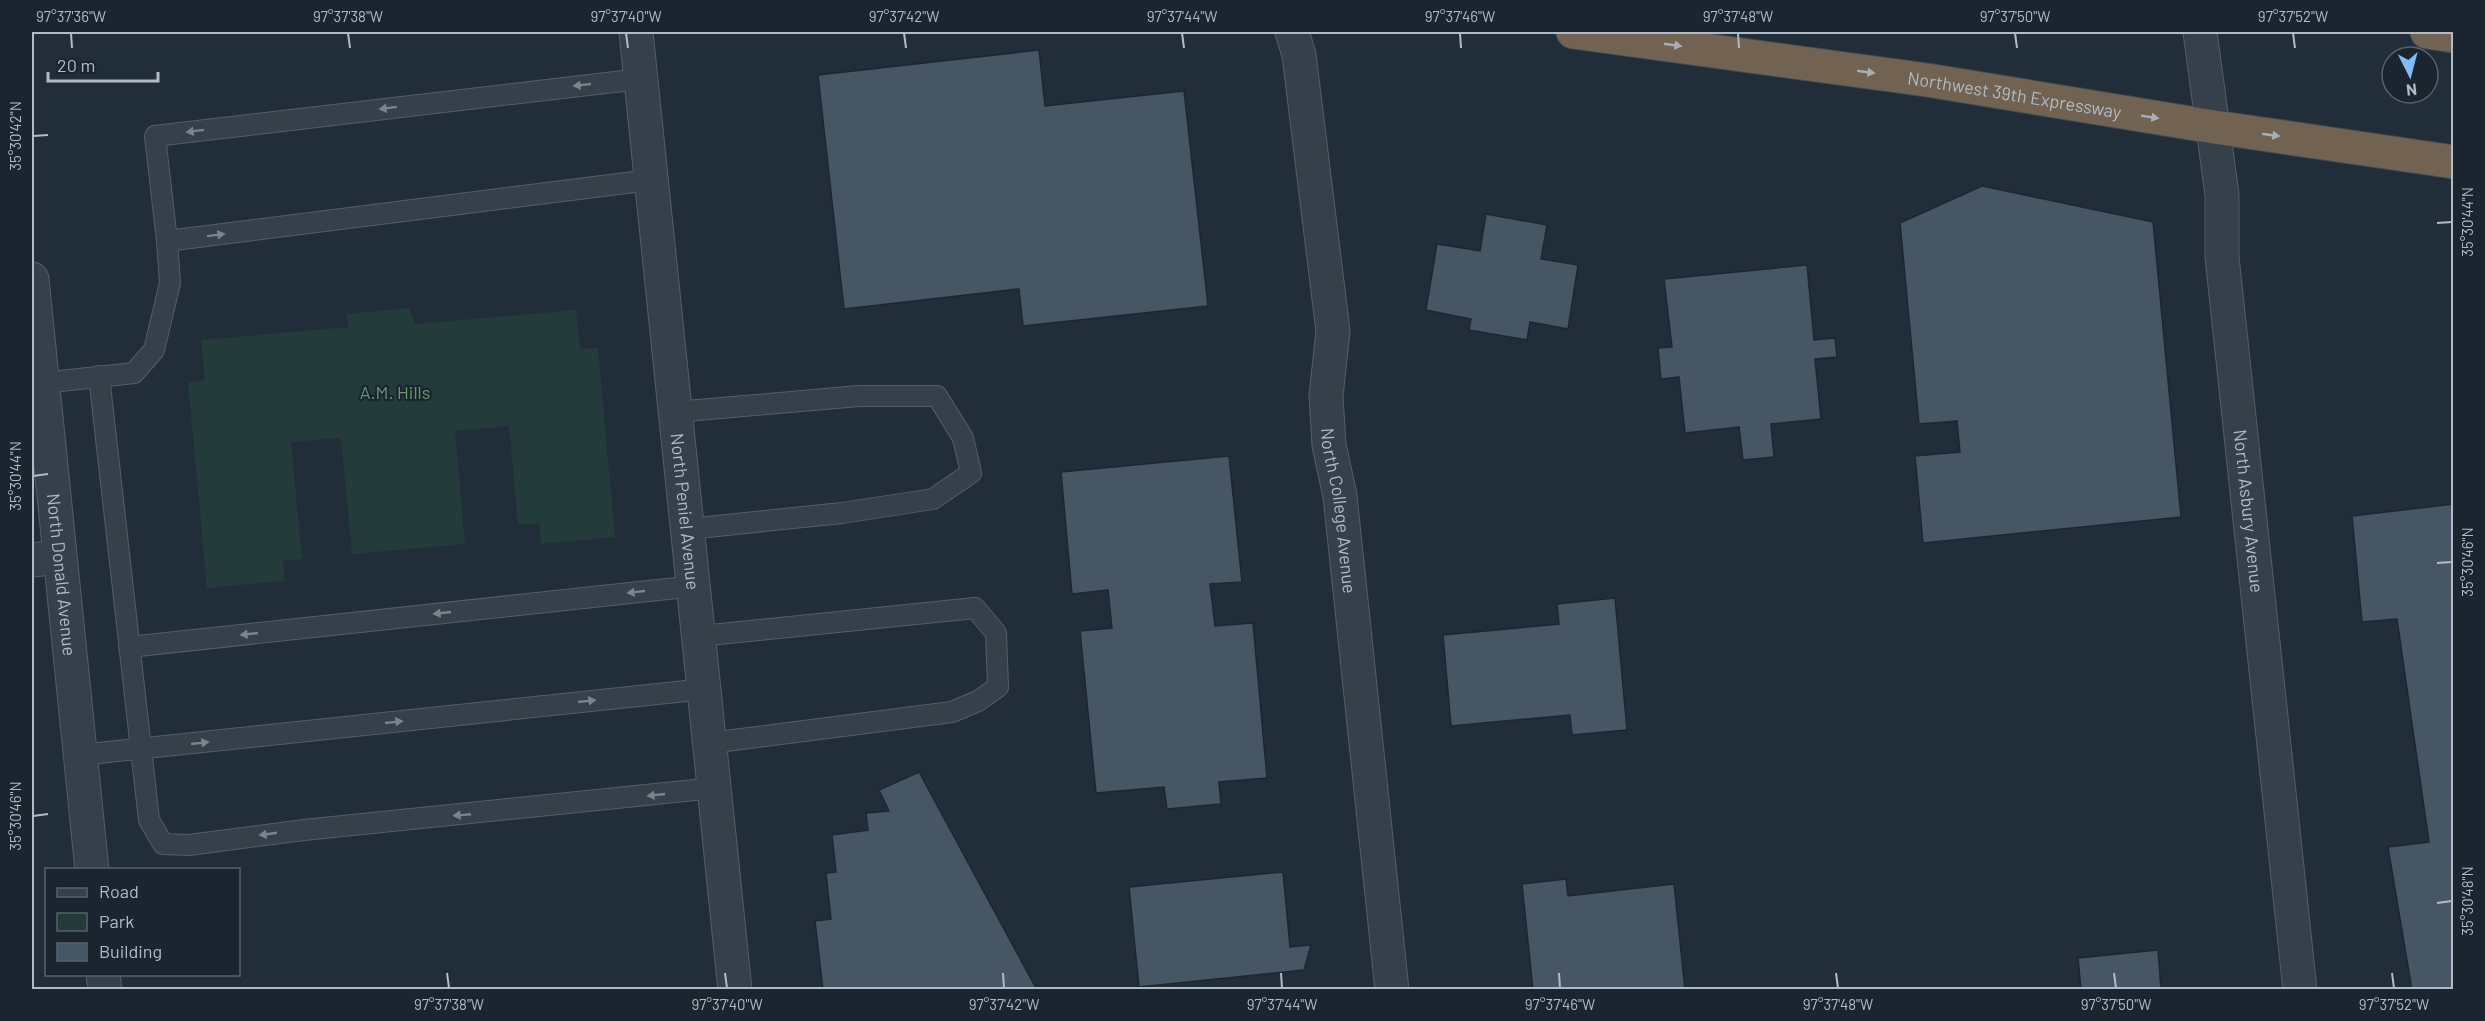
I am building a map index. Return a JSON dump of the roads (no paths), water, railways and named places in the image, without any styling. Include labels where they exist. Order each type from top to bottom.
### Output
[{"type":"highway","name":"Northwest 39th Expressway","points":[[1573,32],[1927,80],[2214,127],[2454,162]]},
{"type":"highway","points":[[2427,32],[2454,36]]},
{"type":"street","name":"North Peniel Avenue","points":[[636,32],[735,990]]},
{"type":"street","name":"North College Avenue","points":[[1292,32],[1299,55],[1333,331],[1326,396],[1329,445],[1341,508],[1392,990]]},
{"type":"street","name":"North Asbury Avenue","points":[[2200,32],[2222,195],[2222,257],[2300,990]]},
{"type":"street","name":"North Donald Avenue","points":[[32,279],[42,382],[45,558],[80,755],[92,868]]},
{"type":"lane","points":[[42,382],[134,373],[154,350],[170,284],[155,136],[640,79]]},
{"type":"lane","points":[[167,241],[650,180]]},
{"type":"lane","points":[[99,376],[149,820],[164,844],[189,845],[304,830],[714,788]]},
{"type":"lane","points":[[675,412],[859,396],[937,396],[963,438],[971,473],[933,499],[842,513],[688,529]]},
{"type":"lane","points":[[129,647],[694,586]]},
{"type":"lane","points":[[700,636],[975,608],[996,633],[998,687],[978,701],[952,712],[710,743]]},
{"type":"lane","points":[[80,755],[705,689]]},
{"type":"park label","name":"A.M. Hills","points":[[395,392]]}]
